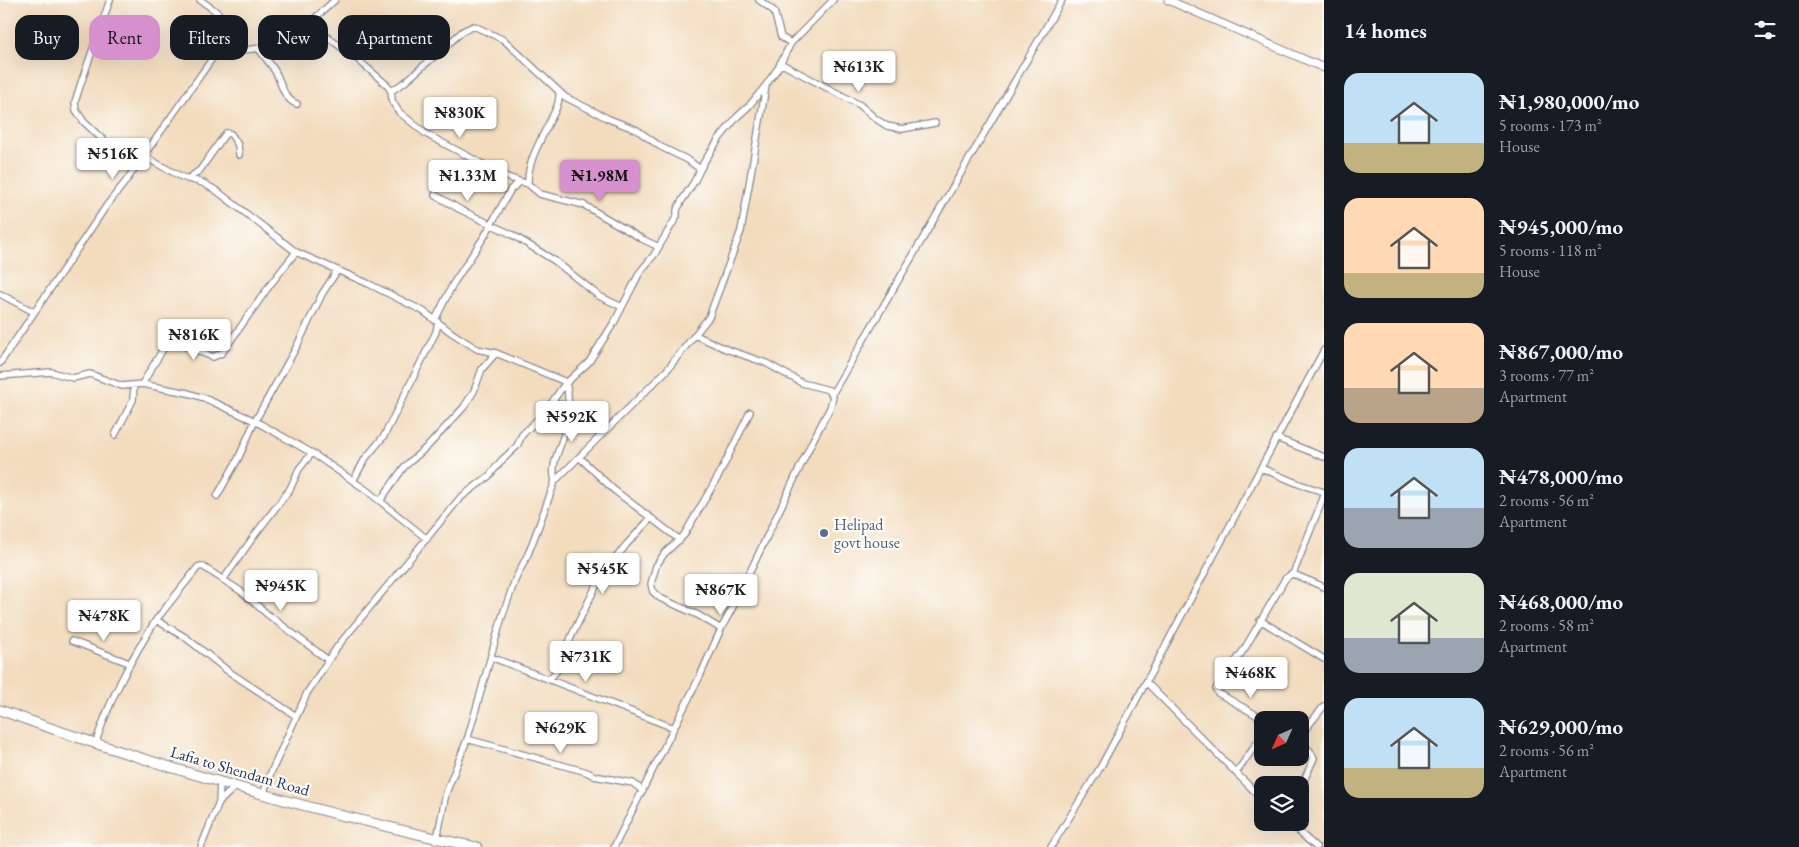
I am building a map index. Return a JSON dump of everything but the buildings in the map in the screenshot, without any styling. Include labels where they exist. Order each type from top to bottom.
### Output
[{"type":"main road","name":"Lafia to Shendam Road","points":[[0,710],[95,745],[235,787],[437,839],[476,847]]},
{"type":"street","points":[[110,0],[78,92],[75,102],[76,110],[84,122],[134,169]]},
{"type":"street","points":[[200,0],[219,15]]},
{"type":"street","points":[[317,15],[335,0]]},
{"type":"street","points":[[759,0],[774,12],[782,37],[790,43]]},
{"type":"street","points":[[263,795],[269,777],[307,693],[337,647],[388,582],[427,539],[460,498],[490,476],[501,461],[517,446],[527,428],[553,402],[566,382],[586,365],[593,356],[640,272],[654,256],[677,216],[681,202],[700,169],[726,131],[766,85],[790,43],[834,0]]},
{"type":"street","points":[[832,394],[1062,0]]},
{"type":"street","points":[[1168,0],[1324,68]]},
{"type":"street","points":[[391,91],[405,82],[462,31],[474,26],[504,40],[559,93],[609,119],[637,130],[661,147],[688,160],[700,169]]},
{"type":"street","points":[[328,38],[356,58],[387,85],[391,91],[392,101],[399,112],[423,132],[513,179],[528,184],[540,194],[584,205],[659,247]]},
{"type":"street","points":[[248,49],[258,48]]},
{"type":"street","points":[[0,363],[106,205],[134,169],[210,60]]},
{"type":"street","points":[[267,60],[278,76],[286,96],[297,104]]},
{"type":"street","points":[[780,63],[860,104],[882,124],[902,128],[935,123]]},
{"type":"street","points":[[437,839],[446,793],[467,739],[502,617],[515,580],[528,554],[555,480],[667,370],[709,317],[741,231],[766,85]]},
{"type":"street","points":[[528,184],[528,175],[542,136],[560,102],[559,93]]},
{"type":"street","points":[[560,102],[568,98]]},
{"type":"street","points":[[188,179],[200,170],[226,133],[231,134],[236,140],[239,155]]},
{"type":"street","points":[[143,156],[188,179],[203,183],[226,197],[296,252],[416,307],[477,349],[496,353],[566,382]]},
{"type":"street","points":[[200,170],[203,183]]},
{"type":"street","points":[[353,481],[365,459],[384,436],[436,332],[437,321],[453,284],[492,225],[512,190],[528,175]]},
{"type":"street","points":[[512,190],[513,179]]},
{"type":"street","points":[[435,195],[510,234],[555,261],[599,296],[622,307]]},
{"type":"street","points":[[142,384],[168,341],[175,342],[213,358],[222,353],[296,252]]},
{"type":"street","points":[[217,496],[238,460],[255,422],[297,346],[322,294],[337,271]]},
{"type":"street","points":[[0,294],[34,312]]},
{"type":"street","points":[[614,847],[700,676],[833,399],[829,390],[802,383],[766,363],[694,335]]},
{"type":"street","points":[[1051,847],[1100,768],[1324,350]]},
{"type":"street","points":[[380,501],[404,468],[464,408],[474,391],[482,369],[496,353]]},
{"type":"street","points":[[0,376],[51,372],[73,378],[90,374],[116,384],[142,384],[204,398],[255,422],[312,453],[380,501],[427,539]]},
{"type":"street","points":[[555,480],[553,470],[564,434],[569,407],[566,382]]},
{"type":"street","points":[[115,435],[133,400],[134,385]]},
{"type":"street","points":[[553,402],[569,407]]},
{"type":"street","points":[[721,629],[698,615],[660,598],[653,592],[651,584],[656,566],[664,554],[687,531],[719,475],[750,412]]},
{"type":"street","points":[[1276,438],[1324,457]]},
{"type":"street","points":[[224,580],[290,489],[299,469],[312,453]]},
{"type":"street","points":[[579,457],[614,490],[680,540]]},
{"type":"street","points":[[1261,468],[1324,492]]},
{"type":"street","points":[[1254,714],[1216,690],[1245,648],[1285,579],[1293,574],[1324,496]]},
{"type":"street","points":[[549,679],[556,672],[599,580],[626,545],[651,518]]},
{"type":"street","points":[[95,745],[102,723],[129,663],[156,620],[199,566],[206,568],[242,592],[267,614],[328,660]]},
{"type":"street","points":[[1293,574],[1324,587]]},
{"type":"street","points":[[156,620],[296,716]]},
{"type":"street","points":[[1260,620],[1324,658]]},
{"type":"street","points":[[72,641],[129,663]]},
{"type":"street","points":[[492,656],[674,728]]},
{"type":"street","points":[[556,672],[559,683]]},
{"type":"street","points":[[1146,682],[1254,790]]},
{"type":"street","points":[[1309,726],[1324,706]]},
{"type":"street","points":[[467,739],[587,772],[594,776],[633,783],[643,791]]},
{"type":"street","points":[[1236,773],[1254,747]]},
{"type":"street","points":[[1306,776],[1314,758],[1309,751]]},
{"type":"street","points":[[201,847],[219,802],[220,782]]},
{"type":"street","points":[[219,802],[235,787]]},
{"type":"street","points":[[1298,831],[1316,847]]},
{"type":"place","name":"Helipad govt house","points":[[824,533]]}]
